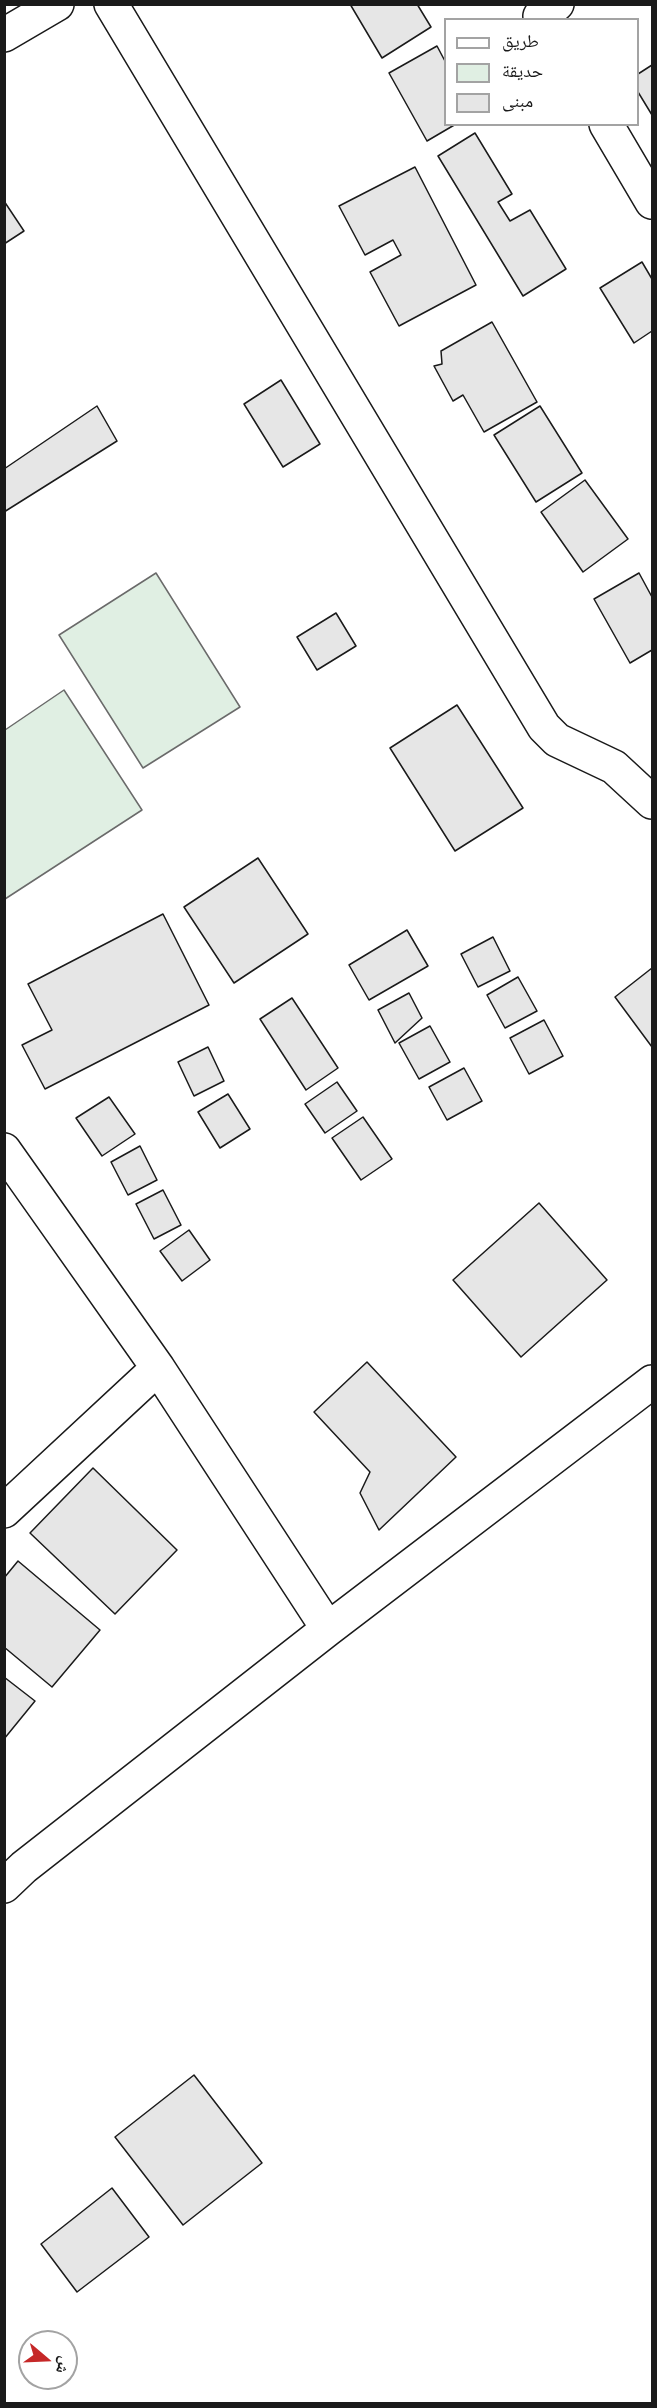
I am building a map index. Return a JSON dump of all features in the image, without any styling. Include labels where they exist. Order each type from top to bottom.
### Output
[{"type":"street","points":[[4,35],[57,4]]},
{"type":"street","points":[[111,4],[544,727],[557,740],[614,766],[652,802]]},
{"type":"street","points":[[607,126],[652,202]]},
{"type":"street","points":[[4,1150],[158,1368],[328,1629]]},
{"type":"street","points":[[4,1511],[158,1368]]},
{"type":"street","points":[[11,1867],[652,1383]]},
{"type":"green space","points":[[156,573],[240,707],[143,768],[59,635]]},
{"type":"green space","points":[[64,690],[142,810],[5,899],[5,730]]},
{"type":"building","points":[[350,4],[417,4],[431,27],[382,58]]},
{"type":"building","points":[[437,46],[444,59],[444,126],[453,126],[427,141],[389,73]]},
{"type":"building","points":[[652,65],[652,115],[639,94],[639,73]]},
{"type":"building","points":[[475,133],[512,194],[498,202],[510,221],[530,210],[566,269],[523,296],[438,156]]},
{"type":"building","points":[[415,167],[476,285],[399,326],[370,272],[401,255],[393,240],[365,255],[339,206]]},
{"type":"building","points":[[4,201],[24,231],[4,244]]},
{"type":"building","points":[[642,262],[652,279],[652,331],[634,343],[600,288]]},
{"type":"building","points":[[492,322],[537,402],[484,432],[463,395],[453,401],[434,366],[442,364],[441,351]]},
{"type":"building","points":[[281,380],[320,444],[283,467],[244,404]]},
{"type":"building","points":[[97,406],[117,441],[4,512],[4,469]]},
{"type":"building","points":[[540,406],[582,473],[536,502],[494,435]]},
{"type":"building","points":[[585,480],[628,539],[583,572],[541,512]]},
{"type":"building","points":[[639,573],[652,597],[652,650],[630,663],[594,599]]},
{"type":"building","points":[[336,613],[356,646],[317,670],[297,637]]},
{"type":"building","points":[[457,705],[523,808],[455,851],[390,748]]},
{"type":"building","points":[[258,858],[308,934],[234,983],[184,907]]},
{"type":"building","points":[[163,914],[209,1005],[45,1089],[22,1045],[52,1030],[28,984]]},
{"type":"building","points":[[407,930],[428,966],[369,1000],[349,965]]},
{"type":"building","points":[[493,937],[510,971],[478,987],[461,954]]},
{"type":"building","points":[[652,968],[652,1047],[615,997]]},
{"type":"building","points":[[518,977],[537,1011],[505,1028],[487,995]]},
{"type":"building","points":[[409,993],[422,1018],[395,1043],[378,1010]]},
{"type":"building","points":[[292,998],[338,1068],[306,1090],[260,1019]]},
{"type":"building","points":[[544,1020],[563,1056],[529,1074],[510,1038]]},
{"type":"building","points":[[430,1026],[450,1062],[419,1079],[399,1043]]},
{"type":"building","points":[[208,1047],[224,1081],[194,1096],[178,1062]]},
{"type":"building","points":[[464,1068],[482,1101],[447,1120],[429,1087]]},
{"type":"building","points":[[337,1082],[357,1111],[325,1133],[305,1104]]},
{"type":"building","points":[[228,1094],[250,1129],[220,1148],[198,1112]]},
{"type":"building","points":[[109,1097],[135,1134],[102,1156],[76,1118]]},
{"type":"building","points":[[363,1117],[392,1159],[361,1180],[332,1138]]},
{"type":"building","points":[[140,1146],[157,1180],[128,1195],[111,1162]]},
{"type":"building","points":[[163,1190],[181,1225],[154,1239],[136,1204]]},
{"type":"building","points":[[539,1203],[607,1280],[521,1357],[453,1280]]},
{"type":"building","points":[[189,1230],[210,1260],[182,1281],[160,1251]]},
{"type":"building","points":[[367,1362],[456,1457],[379,1530],[360,1493],[370,1472],[314,1412]]},
{"type":"building","points":[[93,1468],[177,1550],[115,1614],[30,1533]]},
{"type":"building","points":[[18,1561],[100,1630],[52,1687],[4,1647],[4,1578]]},
{"type":"building","points":[[4,1677],[35,1701],[4,1739]]},
{"type":"building","points":[[194,2075],[262,2163],[183,2225],[115,2137]]},
{"type":"building","points":[[112,2188],[149,2237],[77,2292],[41,2244]]}]
